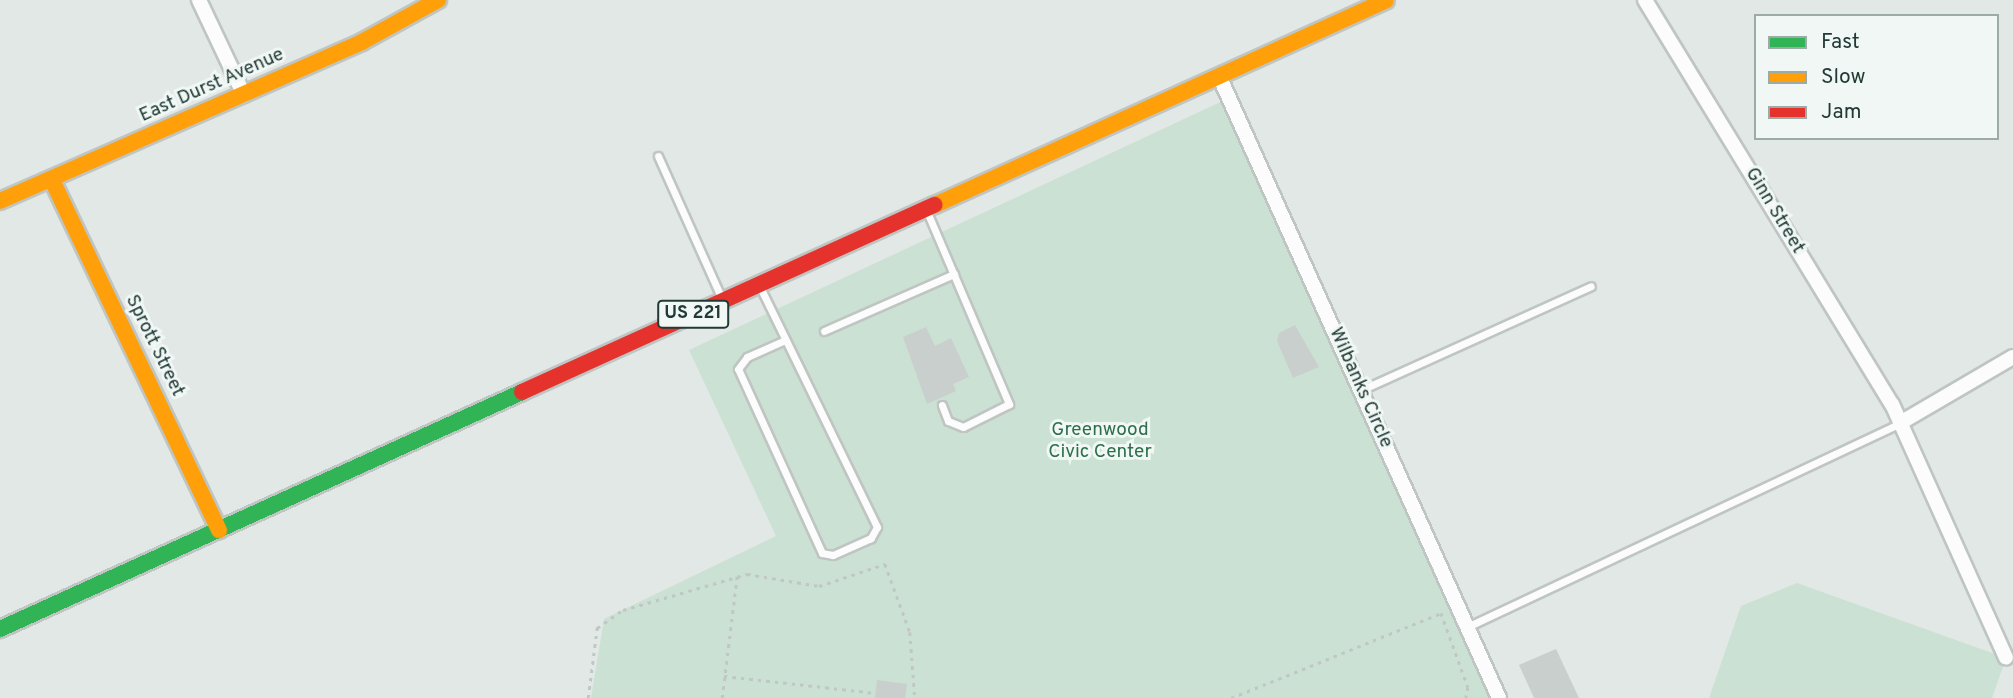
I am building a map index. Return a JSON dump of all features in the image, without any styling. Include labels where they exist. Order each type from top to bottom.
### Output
[{"type":"main road","name":"East Durst Avenue","points":[[0,201],[244,95],[438,0]]},
{"type":"main road","name":"US 221","points":[[0,629],[1220,78],[1386,0]]},
{"type":"main road","name":"Sprott Street","points":[[52,180],[219,530]]},
{"type":"street","points":[[199,0],[244,95]]},
{"type":"street","name":"Ginn Street","points":[[1645,0],[1900,423],[2006,658]]},
{"type":"street","name":"Wilbanks Circle","points":[[1220,78],[1499,698]]},
{"type":"street","points":[[1900,423],[2013,357]]},
{"type":"lane","points":[[659,156],[723,301]]},
{"type":"lane","points":[[926,210],[1009,404],[964,427],[948,421],[942,405]]},
{"type":"lane","points":[[824,331],[954,274]]},
{"type":"lane","points":[[759,285],[783,341],[877,527],[871,538],[833,555],[822,553],[738,369],[747,357],[783,341]]},
{"type":"lane","points":[[1361,390],[1591,286]]},
{"type":"lane","points":[[1467,628],[1900,423]]},
{"type":"path","points":[[588,698],[590,650],[604,620],[686,587],[737,576],[763,574],[818,586],[885,564],[910,632],[915,698]]},
{"type":"path","points":[[722,698],[737,576]]},
{"type":"path","points":[[1231,698],[1441,613],[1468,687],[1466,698]]},
{"type":"path","points":[[724,676],[876,693]]},
{"type":"green space","name":"Greenwood Civic Center","points":[[1229,98],[1497,698],[591,698],[604,619],[776,536],[689,350]]},
{"type":"green space","points":[[1797,583],[2006,658],[1992,698],[1709,698],[1741,606]]},
{"type":"building","points":[[1295,325],[1319,367],[1293,378],[1277,341],[1279,333]]},
{"type":"building","points":[[926,327],[935,346],[951,338],[969,377],[953,384],[956,391],[927,404],[903,337]]},
{"type":"building","points":[[1556,649],[1579,698],[1534,698],[1519,665]]},
{"type":"building","points":[[877,680],[907,684],[905,698],[875,698]]},
{"type":"traffic: fast","points":[[0,629],[522,392]]},
{"type":"traffic: slow","points":[[0,201],[362,42],[438,0]]},
{"type":"traffic: slow","points":[[935,205],[1386,0]]},
{"type":"traffic: slow","points":[[52,180],[219,530]]},
{"type":"traffic: jam","points":[[522,392],[935,205]]}]
